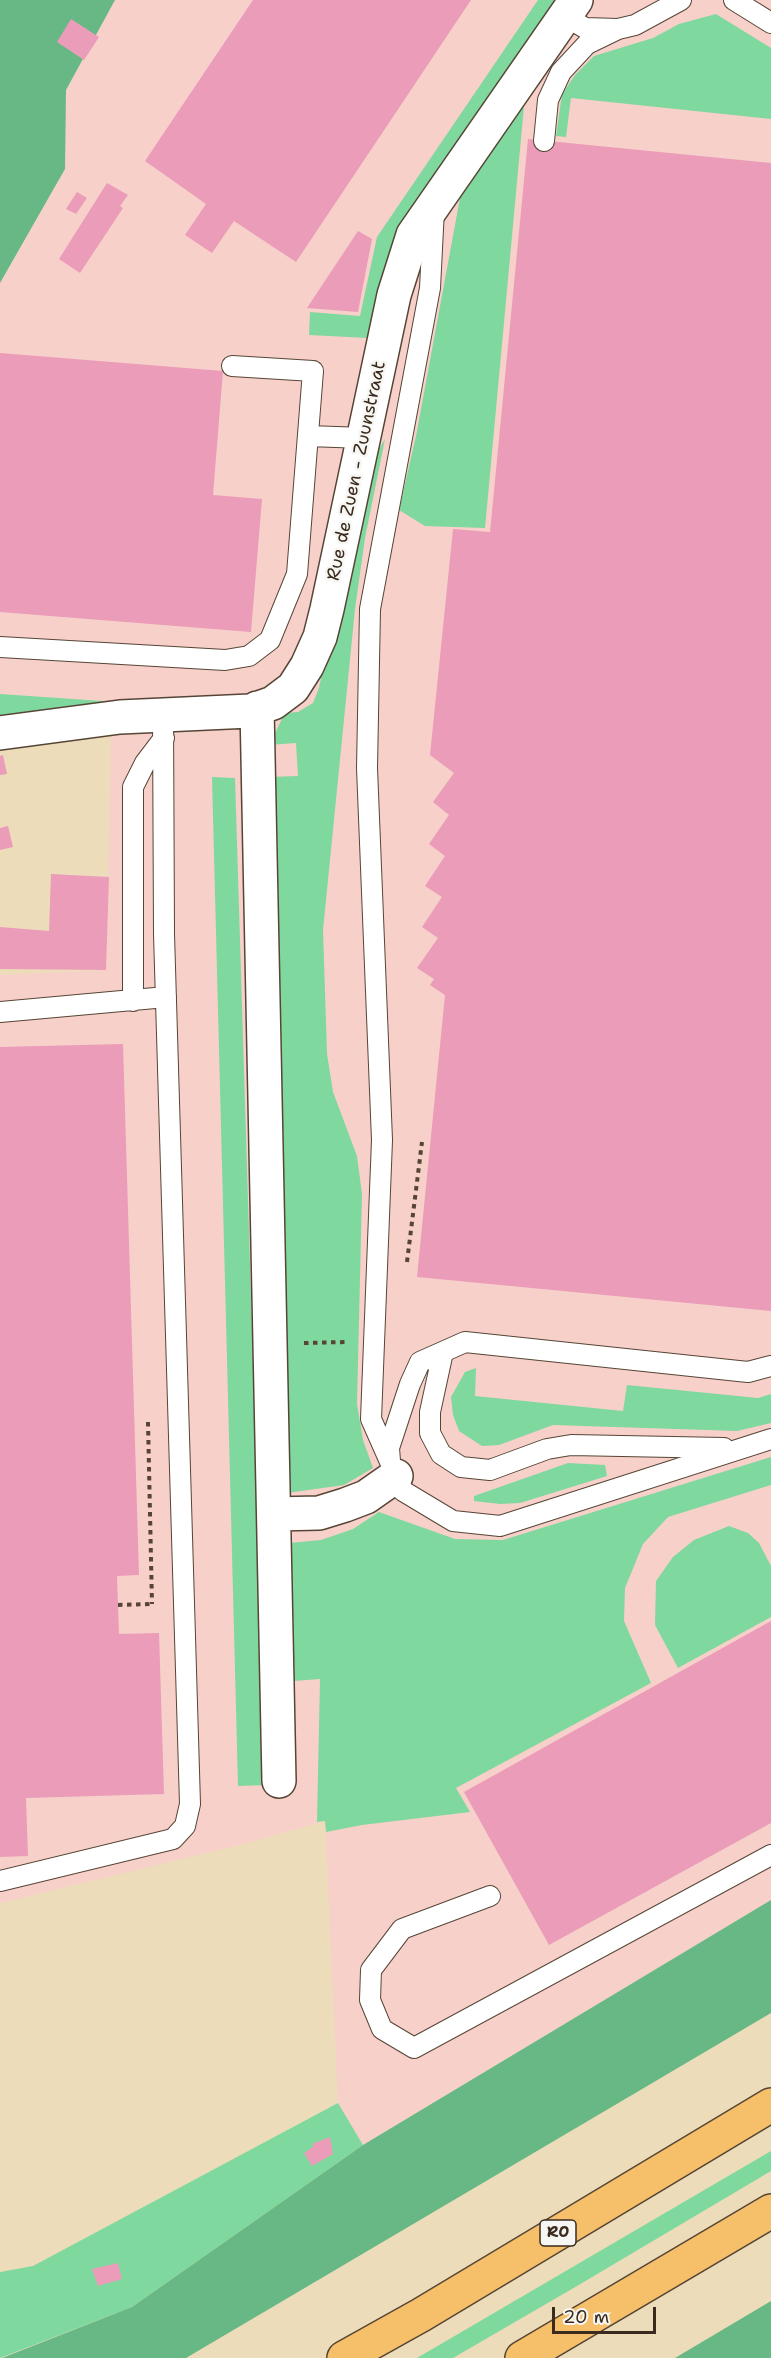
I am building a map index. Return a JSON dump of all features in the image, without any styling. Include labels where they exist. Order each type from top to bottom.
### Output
[{"type":"highway","name":"R0","points":[[344,2358],[421,2315],[771,2105]]},
{"type":"highway","points":[[522,2358],[771,2211]]},
{"type":"street","name":"Rue de Zuen - Zuunstraat","points":[[0,733],[120,717],[164,727],[257,708],[273,703],[293,688],[307,666],[320,637],[394,295],[413,235],[434,204],[552,59],[570,8]]},
{"type":"street","points":[[257,708],[279,1781]]},
{"type":"street","points":[[274,1514],[319,1513],[345,1505],[366,1497],[393,1470]]},
{"type":"lane","points":[[544,141],[552,59],[618,29],[635,25],[681,0]]},
{"type":"lane","points":[[734,0],[771,23]]},
{"type":"lane","points":[[570,8],[585,28],[618,29]]},
{"type":"lane","points":[[434,204],[430,288],[370,609],[367,768],[382,1140],[371,1419],[403,1491],[453,1521],[501,1526],[771,1439]]},
{"type":"lane","points":[[0,647],[225,660],[249,656],[270,640],[297,574],[313,371],[232,366]]},
{"type":"lane","points":[[308,436],[364,438]]},
{"type":"lane","points":[[0,1881],[173,1839],[185,1826],[190,1804],[166,998],[164,727]]},
{"type":"lane","points":[[133,1001],[134,787],[164,727]]},
{"type":"lane","points":[[0,1012],[166,998]]},
{"type":"lane","points":[[393,1470],[390,1448],[410,1384],[420,1362],[465,1342],[748,1372],[771,1366]]},
{"type":"lane","points":[[443,1352],[430,1412],[430,1433],[441,1454],[461,1467],[490,1470],[547,1449],[571,1445],[671,1449],[745,1447]]},
{"type":"lane","points":[[490,1896],[402,1929],[370,1970],[370,2000],[382,2029],[414,2048],[771,1855]]},
{"type":"path","points":[[148,1414],[152,1604]]},
{"type":"path","points":[[118,1605],[184,1603]]},
{"type":"shaded area","points":[[61,0],[771,0],[771,1900],[363,2145],[338,2103],[325,1821],[240,1845],[0,1903],[0,975],[106,970],[111,739],[117,702],[0,694],[0,283],[65,169]]},
{"type":"green space","points":[[0,0],[115,0],[66,90],[65,169],[0,283]]},
{"type":"green space","points":[[538,0],[555,0],[401,233],[368,338],[309,335],[310,312],[360,316],[377,237]]},
{"type":"green space","points":[[716,14],[771,48],[771,119],[571,98],[566,137],[556,136],[562,94],[575,75],[594,56],[653,38],[679,24]]},
{"type":"green space","points":[[521,102],[524,106],[485,528],[425,526],[399,510],[416,436],[460,198],[469,178]]},
{"type":"green space","points":[[385,439],[365,538],[355,609],[323,930],[327,1054],[333,1092],[357,1156],[362,1194],[357,1404],[363,1440],[373,1468],[344,1485],[287,1493],[269,777],[298,776],[296,743],[269,745],[285,713],[298,712],[313,703],[319,688],[361,480]]},
{"type":"green space","points":[[0,694],[117,702],[0,716]]},
{"type":"green space","points":[[212,777],[235,778],[266,1785],[238,1786]]},
{"type":"green space","points":[[476,1368],[475,1396],[623,1411],[627,1385],[758,1398],[771,1394],[771,1423],[737,1431],[553,1425],[499,1445],[482,1446],[459,1431],[453,1415],[451,1397],[465,1372]]},
{"type":"green space","points":[[771,1457],[771,1485],[668,1517],[643,1544],[625,1588],[624,1621],[651,1683],[456,1788],[470,1812],[362,1825],[326,1832],[325,1821],[317,1822],[320,1679],[294,1681],[289,1543],[321,1540],[353,1529],[379,1512],[455,1539],[503,1540]]},
{"type":"green space","points":[[568,1463],[605,1465],[607,1476],[520,1503],[500,1504],[474,1501],[474,1496]]},
{"type":"green space","points":[[729,1526],[748,1533],[759,1543],[771,1566],[771,1617],[678,1668],[655,1625],[656,1581],[673,1557],[694,1540]]},
{"type":"green space","points":[[771,1900],[771,2013],[186,2358],[2,2358],[132,2307],[363,2145]]},
{"type":"green space","points":[[338,2103],[363,2145],[132,2307],[0,2358],[0,2272],[33,2266]]},
{"type":"green space","points":[[771,2151],[771,2171],[577,2286],[453,2358],[417,2358]]},
{"type":"green space","points":[[771,2301],[771,2358],[675,2358]]},
{"type":"building","points":[[253,0],[471,0],[296,262],[234,221],[212,253],[185,235],[206,204],[145,161]]},
{"type":"building","points":[[71,19],[99,37],[84,60],[57,42]]},
{"type":"building","points":[[528,139],[771,163],[771,1311],[417,1277],[445,995],[430,985],[434,979],[417,968],[438,938],[422,927],[442,897],[425,886],[445,856],[429,844],[449,815],[433,802],[454,773],[430,755],[453,529],[490,532]]},
{"type":"building","points":[[107,183],[128,195],[120,206],[123,208],[80,273],[59,259]]},
{"type":"building","points":[[77,192],[87,198],[76,214],[66,209]]},
{"type":"building","points":[[358,231],[372,239],[358,312],[307,308]]},
{"type":"building","points":[[0,353],[223,371],[213,495],[262,499],[251,632],[0,612]]},
{"type":"building","points":[[3,755],[7,774],[0,775],[0,756]]},
{"type":"building","points":[[8,826],[13,847],[0,850],[0,828]]},
{"type":"building","points":[[51,874],[109,877],[106,970],[0,969],[0,927],[49,931]]},
{"type":"building","points":[[123,1044],[139,1575],[117,1576],[119,1634],[159,1633],[164,1794],[26,1798],[28,1856],[0,1857],[0,1047]]},
{"type":"building","points":[[771,1621],[771,1823],[549,1945],[464,1792]]},
{"type":"building","points":[[330,2137],[333,2154],[312,2166],[304,2153],[314,2146],[312,2144]]},
{"type":"building","points":[[118,2263],[122,2279],[98,2286],[92,2269]]}]
